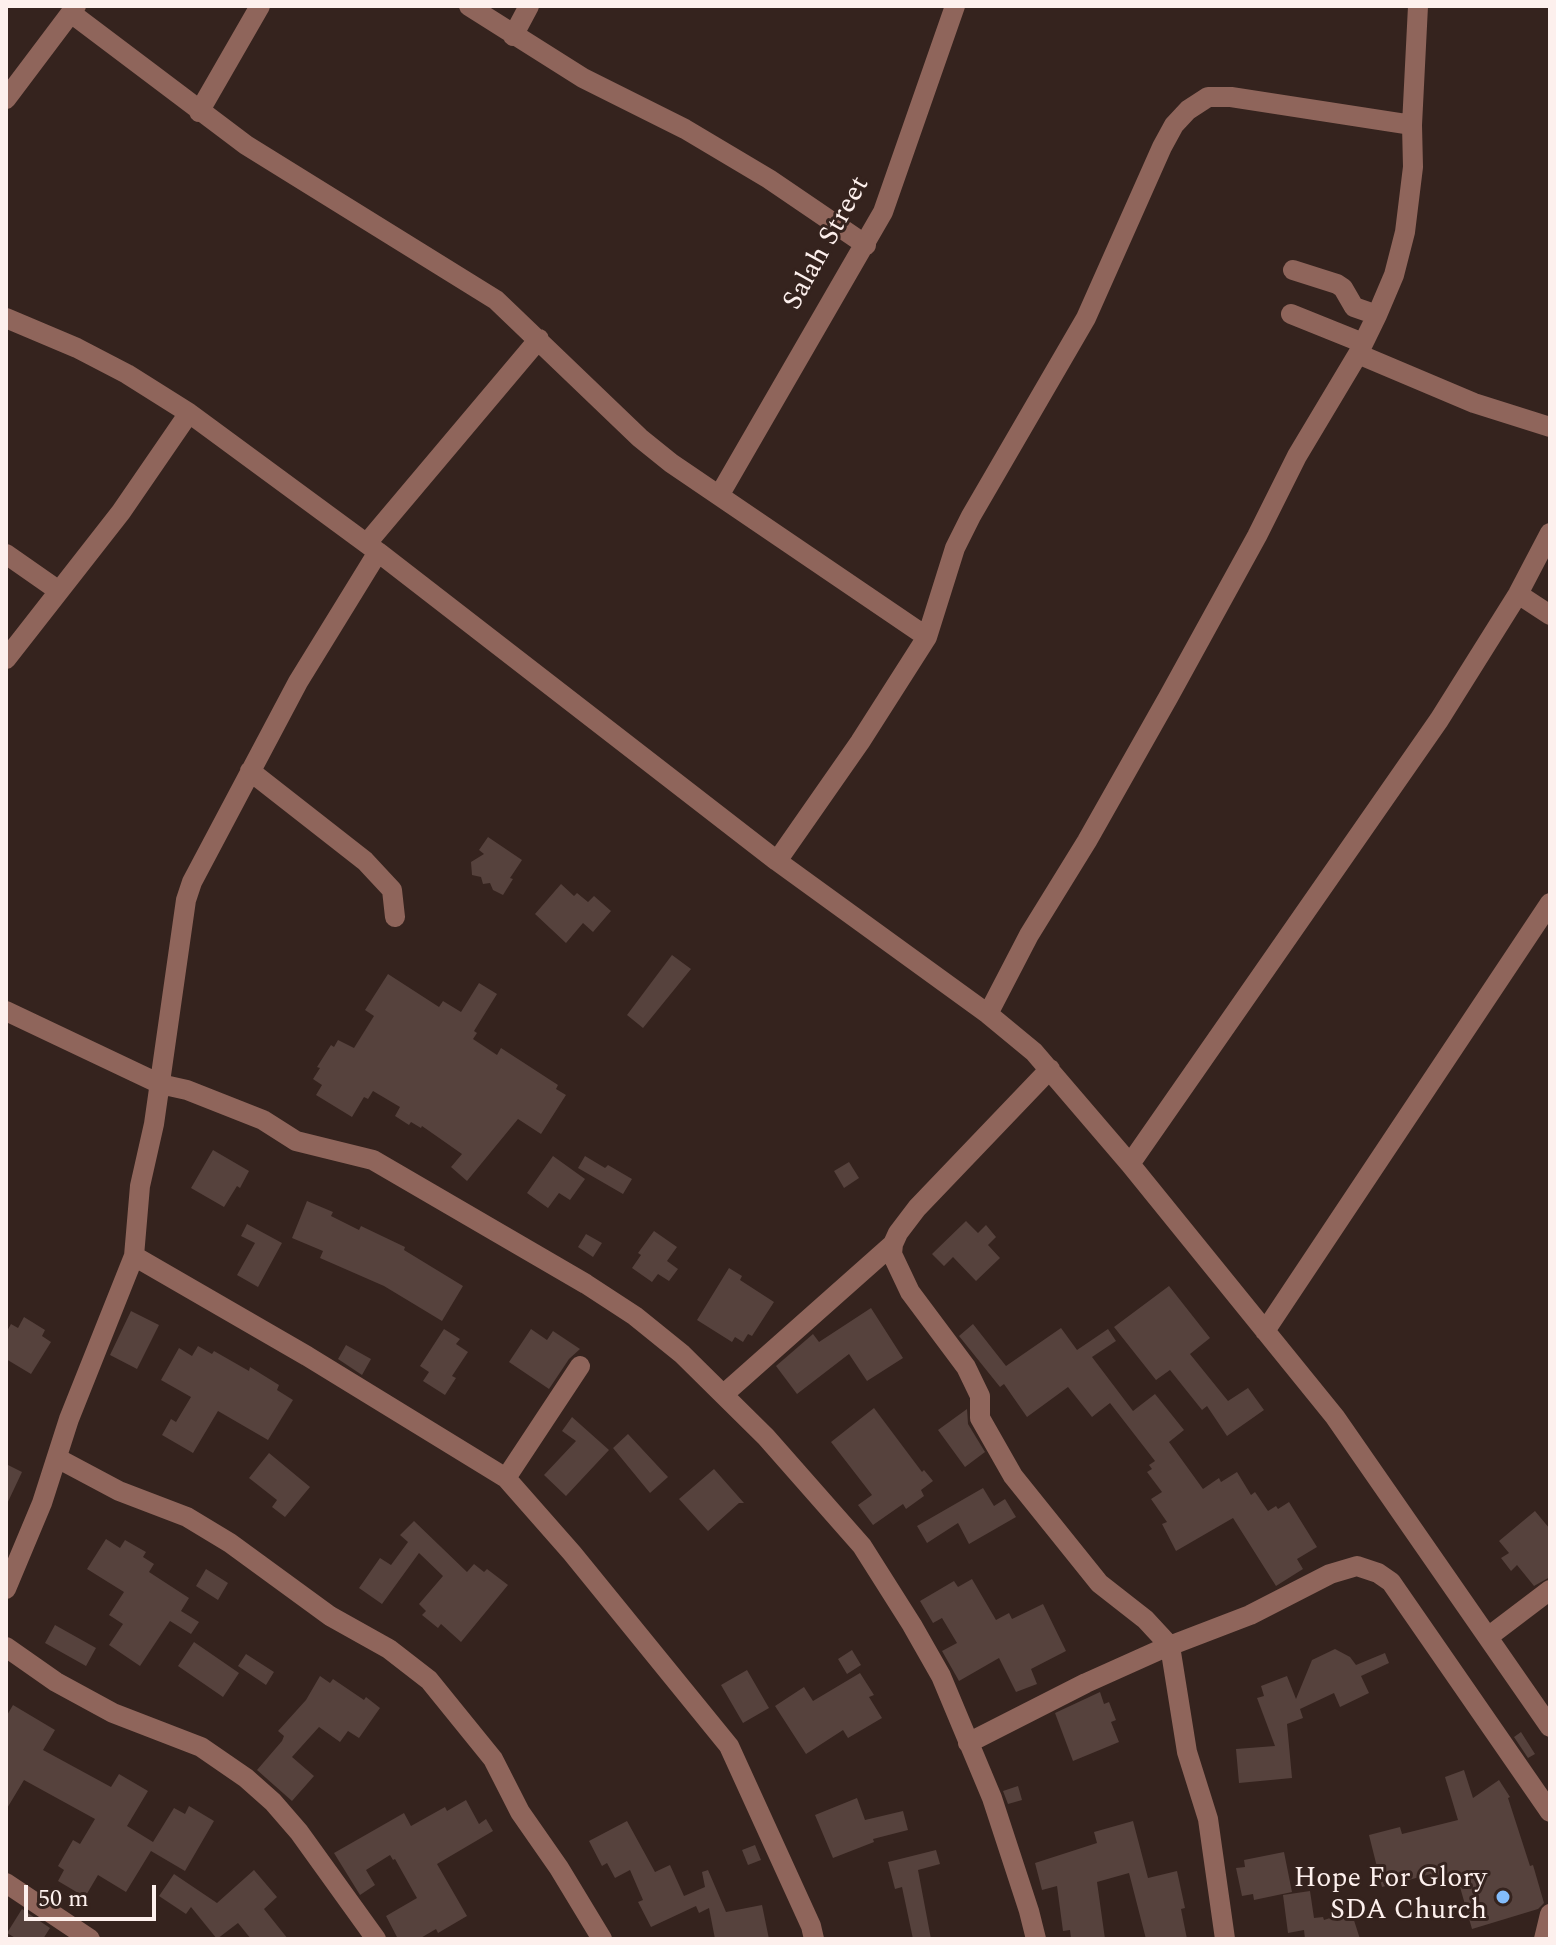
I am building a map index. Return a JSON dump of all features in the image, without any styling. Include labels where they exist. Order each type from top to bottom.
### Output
[{"type":"street","points":[[199,112],[260,6]]},
{"type":"street","points":[[469,6],[583,78],[685,129],[769,179],[866,245]]},
{"type":"street","points":[[513,36],[529,6]]},
{"type":"street","name":"Salah Street","points":[[720,494],[883,212],[955,6]]},
{"type":"street","points":[[988,1014],[1029,935],[1087,841],[1169,696],[1297,456],[1377,315],[1394,275],[1405,232],[1413,167],[1418,6]]},
{"type":"street","points":[[6,99],[73,10],[199,112],[246,145],[496,300],[640,438],[671,463],[927,637]]},
{"type":"street","points":[[777,861],[860,742],[927,637],[955,548],[1086,318],[1174,125],[1188,110],[1208,97],[1231,97],[1412,125]]},
{"type":"street","points":[[1293,270],[1337,284],[1343,288],[1354,307],[1377,315]]},
{"type":"street","points":[[1291,314],[1474,403],[1550,427]]},
{"type":"street","points":[[6,318],[77,348],[127,374],[189,413],[373,547],[777,861],[988,1014],[1050,1069],[1335,1417],[1550,1727]]},
{"type":"street","points":[[6,1589],[42,1503],[69,1419],[134,1256],[140,1186],[160,1084],[186,900],[204,857],[373,547],[539,339]]},
{"type":"street","points":[[6,659],[121,512],[189,413]]},
{"type":"street","points":[[1130,1164],[1439,720],[1518,594],[1550,533]]},
{"type":"street","points":[[6,554],[59,591]]},
{"type":"street","points":[[1518,594],[1550,615]]},
{"type":"street","points":[[250,771],[365,861],[392,890],[395,917]]},
{"type":"street","points":[[1265,1331],[1550,903]]},
{"type":"street","points":[[6,1011],[160,1084],[187,1090],[263,1120],[296,1141],[373,1160],[391,1169],[586,1284],[635,1316],[682,1354],[766,1437],[862,1546],[941,1676],[992,1798],[1036,1939]]},
{"type":"street","points":[[724,1394],[893,1244],[917,1208],[1050,1069]]},
{"type":"street","points":[[893,1244],[895,1264],[910,1292],[966,1367],[980,1396],[980,1418],[1013,1476],[1099,1583],[1145,1619],[1170,1646],[1187,1752],[1208,1819],[1225,1939]]},
{"type":"street","points":[[134,1256],[307,1356],[506,1478],[572,1553],[729,1746],[811,1926],[814,1939]]},
{"type":"street","points":[[506,1478],[580,1366]]},
{"type":"street","points":[[57,1458],[119,1491],[187,1517],[230,1543],[330,1616],[389,1649],[429,1680],[493,1759],[520,1812],[602,1939]]},
{"type":"street","points":[[968,1743],[1086,1683],[1250,1615],[1348,1567],[1368,1568],[1391,1582],[1550,1812]]},
{"type":"street","points":[[1488,1637],[1550,1590]]},
{"type":"street","points":[[6,1647],[56,1682],[113,1713],[201,1747],[246,1778],[273,1802],[299,1832],[376,1939]]},
{"type":"street","points":[[6,1883],[83,1937]]},
{"type":"street","points":[[1544,1939],[1550,1914]]},
{"type":"building","points":[[488,837],[522,860],[503,895],[493,890],[490,883],[483,884],[481,877],[472,875],[471,862],[484,854],[479,850]]},
{"type":"building","points":[[561,884],[574,896],[577,893],[588,902],[594,896],[611,911],[593,932],[583,923],[566,943],[535,914]]},
{"type":"building","points":[[672,955],[691,969],[643,1028],[627,1015]]},
{"type":"building","points":[[388,974],[439,1007],[443,1001],[461,1012],[479,983],[497,994],[474,1031],[477,1033],[473,1039],[497,1055],[501,1048],[558,1085],[556,1089],[566,1095],[541,1134],[518,1119],[467,1181],[451,1167],[462,1154],[422,1126],[411,1122],[409,1125],[395,1116],[400,1107],[373,1091],[368,1099],[364,1097],[352,1117],[316,1095],[322,1085],[313,1079],[320,1068],[317,1067],[331,1045],[334,1047],[338,1040],[354,1048],[374,1016],[365,1010]]},
{"type":"building","points":[[213,1150],[249,1171],[224,1207],[191,1188]]},
{"type":"building","points":[[553,1156],[585,1179],[570,1200],[559,1193],[548,1208],[527,1193]]},
{"type":"building","points":[[585,1156],[632,1179],[623,1194],[578,1168]]},
{"type":"building","points":[[849,1162],[859,1178],[844,1188],[834,1171]]},
{"type":"building","points":[[307,1201],[333,1212],[331,1216],[359,1230],[361,1226],[405,1247],[404,1250],[463,1286],[442,1321],[384,1286],[320,1258],[323,1251],[292,1238]]},
{"type":"building","points":[[966,1221],[978,1233],[986,1225],[996,1237],[988,1245],[1000,1258],[976,1281],[953,1257],[944,1266],[932,1254]]},
{"type":"building","points":[[247,1224],[282,1243],[258,1287],[237,1275],[255,1243],[241,1236]]},
{"type":"building","points":[[654,1231],[677,1247],[667,1261],[678,1269],[669,1281],[658,1274],[652,1282],[632,1268],[641,1255],[638,1253]]},
{"type":"building","points":[[586,1234],[602,1243],[593,1257],[578,1247]]},
{"type":"building","points":[[729,1268],[742,1276],[740,1280],[774,1302],[752,1336],[748,1334],[743,1342],[735,1337],[732,1342],[697,1320]]},
{"type":"building","points":[[1169,1286],[1210,1338],[1190,1354],[1228,1401],[1248,1388],[1264,1410],[1227,1436],[1207,1406],[1202,1410],[1170,1370],[1156,1380],[1114,1327]]},
{"type":"building","points":[[871,1308],[903,1358],[867,1381],[849,1354],[797,1394],[776,1366],[813,1334],[819,1342]]},
{"type":"building","points":[[131,1311],[159,1325],[137,1369],[110,1355]]},
{"type":"building","points":[[24,1317],[45,1330],[42,1336],[51,1342],[31,1374],[6,1359],[6,1333],[11,1324],[18,1328]]},
{"type":"building","points":[[973,1324],[1006,1366],[1061,1328],[1077,1350],[1108,1329],[1116,1341],[1092,1357],[1133,1411],[1155,1394],[1184,1430],[1169,1442],[1203,1489],[1219,1478],[1221,1482],[1237,1472],[1251,1495],[1255,1492],[1268,1511],[1289,1502],[1317,1547],[1297,1559],[1303,1569],[1276,1586],[1233,1518],[1176,1551],[1162,1524],[1167,1522],[1151,1499],[1162,1492],[1147,1472],[1152,1469],[1149,1465],[1155,1461],[1110,1403],[1092,1417],[1068,1387],[1027,1417],[1004,1384],[1000,1387],[959,1336]]},
{"type":"building","points":[[444,1329],[460,1339],[456,1344],[468,1352],[452,1376],[456,1378],[445,1395],[423,1381],[429,1372],[420,1366]]},
{"type":"building","points":[[531,1329],[547,1340],[553,1331],[580,1349],[569,1359],[549,1389],[509,1362]]},
{"type":"building","points":[[346,1345],[371,1359],[362,1375],[338,1359]]},
{"type":"building","points":[[198,1346],[212,1354],[214,1351],[249,1371],[250,1367],[279,1385],[277,1390],[293,1400],[268,1440],[218,1411],[193,1453],[162,1435],[171,1419],[176,1422],[191,1397],[161,1380],[179,1348],[192,1356]]},
{"type":"building","points":[[874,1408],[922,1472],[924,1470],[933,1481],[921,1490],[924,1496],[906,1509],[903,1504],[873,1525],[858,1505],[872,1495],[831,1442]]},
{"type":"building","points":[[967,1409],[968,1424],[985,1452],[965,1467],[938,1430]]},
{"type":"building","points":[[572,1417],[609,1450],[566,1496],[544,1475],[576,1441],[562,1431]]},
{"type":"building","points":[[628,1434],[668,1477],[650,1493],[613,1448]]},
{"type":"building","points":[[269,1453],[310,1487],[285,1517],[272,1507],[277,1500],[249,1478]]},
{"type":"building","points":[[6,1464],[22,1472],[6,1506]]},
{"type":"building","points":[[714,1469],[744,1503],[739,1503],[708,1531],[679,1499]]},
{"type":"building","points":[[983,1488],[994,1506],[1005,1499],[1016,1517],[969,1544],[958,1523],[927,1543],[917,1526]]},
{"type":"building","points":[[1535,1511],[1550,1529],[1550,1577],[1534,1586],[1517,1565],[1511,1571],[1501,1558],[1509,1553],[1499,1541]]},
{"type":"building","points":[[414,1521],[467,1572],[474,1564],[484,1572],[487,1569],[508,1585],[461,1642],[441,1624],[438,1628],[422,1615],[426,1611],[419,1604],[443,1576],[419,1553],[382,1604],[359,1588],[380,1558],[391,1565],[408,1542],[400,1535]]},
{"type":"building","points":[[106,1539],[120,1548],[125,1540],[146,1552],[143,1557],[154,1564],[149,1572],[189,1598],[181,1611],[199,1622],[191,1634],[170,1621],[140,1666],[109,1645],[123,1624],[109,1615],[124,1592],[87,1569]]},
{"type":"building","points":[[206,1569],[228,1583],[218,1600],[196,1586]]},
{"type":"building","points":[[972,1579],[996,1620],[1009,1613],[1012,1619],[1043,1604],[1066,1651],[1031,1669],[1037,1684],[1016,1692],[999,1658],[959,1681],[942,1651],[957,1643],[942,1618],[933,1623],[920,1601],[954,1581],[958,1587]]},
{"type":"building","points":[[55,1625],[96,1648],[86,1666],[45,1643]]},
{"type":"building","points":[[194,1642],[239,1673],[223,1697],[178,1666]]},
{"type":"building","points":[[1335,1649],[1350,1657],[1356,1665],[1385,1653],[1389,1663],[1361,1676],[1369,1693],[1340,1707],[1334,1693],[1300,1709],[1303,1718],[1287,1724],[1292,1778],[1239,1783],[1236,1749],[1275,1746],[1257,1698],[1264,1696],[1261,1686],[1287,1676],[1296,1699],[1312,1660]]},
{"type":"building","points":[[852,1650],[861,1665],[847,1674],[838,1659]]},
{"type":"building","points":[[246,1654],[274,1672],[266,1685],[238,1666]]},
{"type":"building","points":[[747,1670],[769,1708],[743,1723],[721,1685]]},
{"type":"building","points":[[860,1673],[874,1695],[869,1697],[882,1718],[848,1738],[843,1730],[806,1754],[775,1706],[804,1687],[813,1701]]},
{"type":"building","points":[[320,1676],[330,1683],[333,1679],[380,1708],[359,1738],[348,1731],[340,1742],[319,1727],[292,1757],[314,1776],[292,1801],[257,1770],[282,1741],[284,1736],[278,1731],[306,1700]]},
{"type":"building","points":[[1100,1692],[1104,1704],[1109,1702],[1116,1720],[1111,1722],[1119,1742],[1073,1761],[1055,1713]]},
{"type":"building","points":[[13,1705],[55,1730],[43,1750],[111,1787],[119,1774],[148,1791],[127,1826],[153,1842],[174,1808],[185,1814],[189,1806],[214,1821],[185,1871],[151,1851],[126,1892],[98,1875],[85,1897],[58,1881],[64,1870],[58,1866],[73,1840],[80,1844],[95,1819],[24,1780],[6,1810],[6,1717]]},
{"type":"building","points":[[1521,1732],[1535,1754],[1528,1758],[1514,1737]]},
{"type":"building","points":[[1464,1770],[1473,1798],[1499,1780],[1510,1797],[1544,1903],[1538,1909],[1472,1929],[1456,1873],[1432,1879],[1431,1874],[1382,1887],[1369,1835],[1400,1827],[1402,1834],[1458,1820],[1445,1777]]},
{"type":"building","points":[[1018,1786],[1022,1800],[1008,1804],[1003,1791]]},
{"type":"building","points":[[857,1798],[865,1820],[903,1811],[908,1830],[873,1839],[874,1842],[833,1858],[815,1815]]},
{"type":"building","points":[[466,1800],[479,1824],[486,1819],[493,1831],[437,1864],[467,1916],[438,1933],[436,1929],[419,1939],[398,1939],[386,1916],[417,1898],[395,1859],[390,1855],[366,1870],[375,1885],[360,1895],[334,1853],[404,1813],[411,1826],[445,1807],[447,1811]]},
{"type":"building","points":[[627,1821],[655,1872],[670,1865],[684,1896],[705,1887],[702,1872],[708,1870],[726,1912],[762,1905],[769,1939],[715,1939],[709,1908],[699,1913],[696,1906],[651,1927],[638,1902],[643,1900],[630,1870],[615,1878],[607,1863],[602,1866],[589,1841]]},
{"type":"building","points":[[1133,1821],[1148,1878],[1177,1871],[1185,1908],[1181,1909],[1187,1939],[1146,1939],[1129,1873],[1097,1882],[1105,1939],[1071,1939],[1070,1930],[1063,1931],[1057,1886],[1042,1890],[1035,1863],[1097,1843],[1094,1832]]},
{"type":"building","points":[[755,1845],[761,1860],[748,1865],[742,1850]]},
{"type":"building","points":[[936,1850],[940,1864],[918,1870],[931,1939],[913,1939],[902,1887],[895,1889],[888,1862]]},
{"type":"building","points":[[1284,1852],[1292,1892],[1254,1900],[1253,1894],[1242,1896],[1236,1868],[1245,1867],[1244,1860]]},
{"type":"building","points":[[254,1870],[277,1897],[264,1909],[288,1939],[251,1939],[238,1923],[217,1939],[191,1907],[186,1914],[159,1896],[174,1874],[217,1903]]},
{"type":"building","points":[[1310,1891],[1314,1918],[1323,1917],[1324,1920],[1351,1911],[1360,1939],[1305,1939],[1304,1930],[1288,1933],[1283,1895]]},
{"type":"building","points":[[22,1909],[50,1928],[43,1939],[17,1939],[7,1933]]},
{"type":"place","name":"Hope For Glory SDA Church","points":[[1503,1897]]}]
